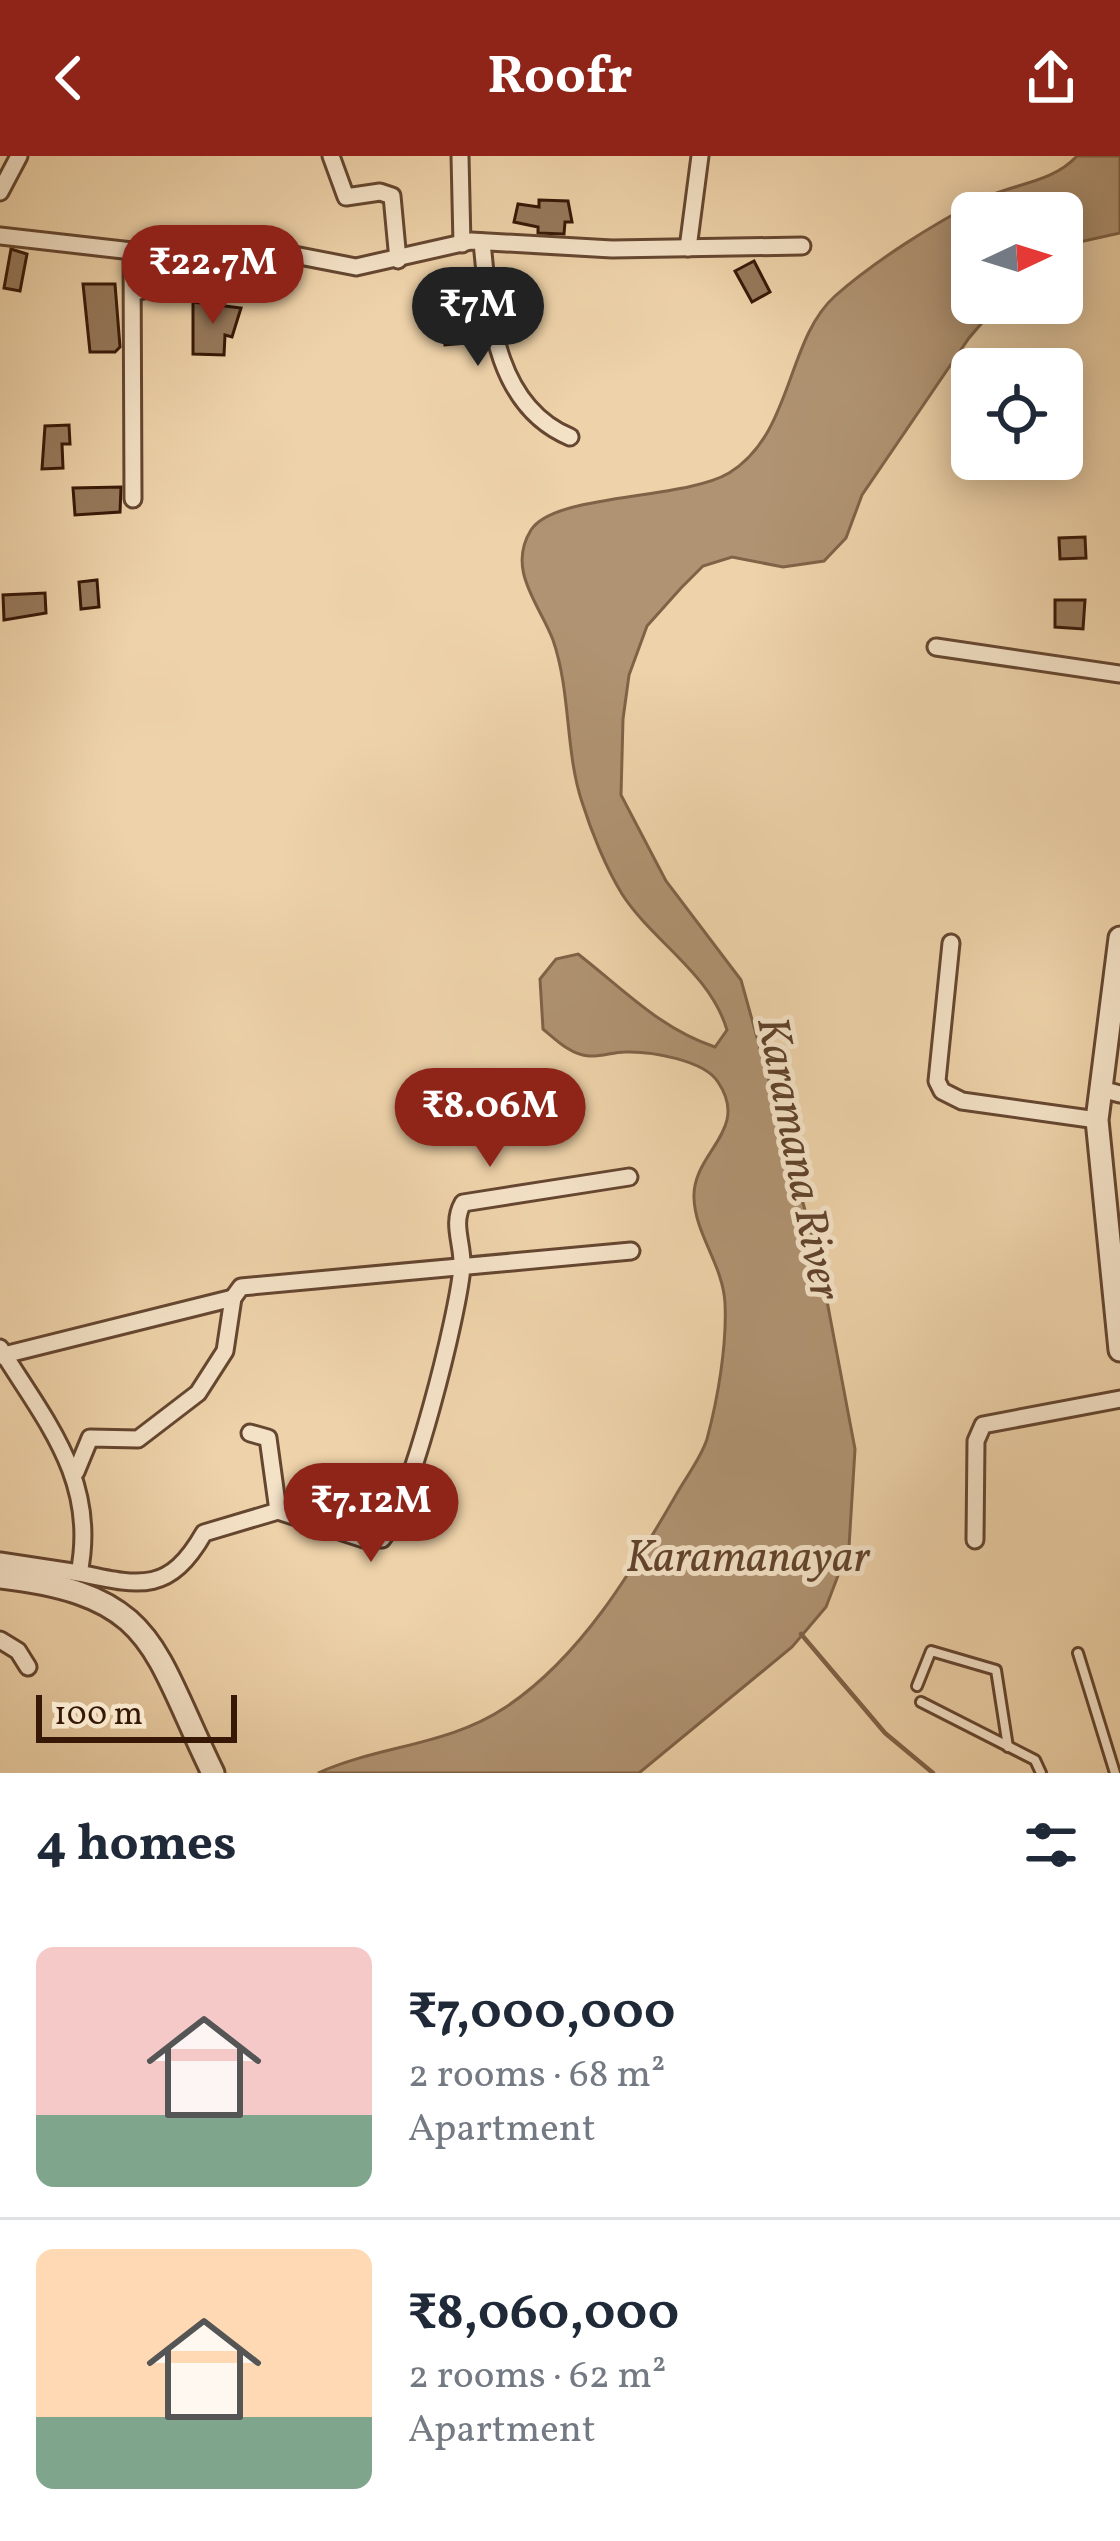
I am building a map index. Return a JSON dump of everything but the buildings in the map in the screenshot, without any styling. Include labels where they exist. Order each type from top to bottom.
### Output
[{"type":"street","points":[[0,192],[19,156]]},
{"type":"street","points":[[331,156],[346,197],[380,192],[392,196],[398,260]]},
{"type":"street","points":[[460,156],[462,244]]},
{"type":"street","points":[[688,248],[700,156]]},
{"type":"street","points":[[0,236],[132,251],[133,499]]},
{"type":"street","points":[[135,292],[205,275],[254,247],[356,267],[482,242],[802,246]]},
{"type":"street","points":[[482,242],[489,311],[509,377],[533,415],[570,437]]},
{"type":"street","points":[[936,647],[1120,674]]},
{"type":"street","points":[[1120,938],[1111,1092],[1097,1120],[1120,1350]]},
{"type":"street","points":[[951,943],[938,1081],[942,1091],[962,1101],[1097,1120]]},
{"type":"street","points":[[0,1561],[140,1586],[160,1581],[191,1556],[204,1533],[278,1511],[364,1539],[382,1540],[390,1530],[426,1424],[462,1269],[456,1223],[463,1203],[629,1177]]},
{"type":"street","points":[[79,1573],[83,1508],[76,1472],[2,1354],[233,1298],[250,1283],[462,1269],[631,1251]]},
{"type":"street","points":[[76,1472],[90,1438],[138,1439],[198,1393],[225,1351],[233,1298]]},
{"type":"street","points":[[974,1540],[976,1441],[983,1425],[1120,1399]]},
{"type":"street","points":[[250,1432],[268,1438],[278,1511]]},
{"type":"street","points":[[0,1577],[94,1596],[128,1613],[148,1640],[212,1773]]},
{"type":"street","points":[[0,1640],[18,1651],[28,1666]]},
{"type":"lane","points":[[917,1686],[931,1651],[996,1670],[1008,1747]]},
{"type":"lane","points":[[1078,1653],[1111,1772]]},
{"type":"lane","points":[[921,1702],[1035,1760],[1041,1773]]},
{"type":"water","name":"Karamanayar","points":[[1077,156],[1120,156],[1120,233],[1083,241],[1083,192],[999,192],[1067,165]]},
{"type":"water","name":"Karamanayar","points":[[951,216],[951,324],[981,324],[962,348],[951,348],[951,364],[862,495],[846,538],[824,561],[783,567],[732,557],[703,566],[647,626],[629,675],[623,719],[621,795],[666,881],[741,980],[820,1264],[855,1449],[849,1547],[826,1607],[792,1647],[639,1773],[318,1773],[484,1720],[533,1687],[558,1663],[623,1582],[697,1460],[707,1439],[718,1389],[725,1303],[694,1198],[702,1167],[728,1114],[718,1082],[701,1068],[662,1055],[582,1055],[543,1029],[540,979],[556,959],[578,954],[677,1030],[715,1047],[727,1030],[708,991],[622,894],[594,837],[577,783],[559,660],[528,587],[524,545],[544,518],[565,509],[682,488],[729,473],[766,435],[807,337],[835,296]]},
{"type":"waterway","points":[[801,1634],[885,1733],[933,1773]]},
{"type":"water label","name":"Karamana River","points":[[801,1158]]}]
